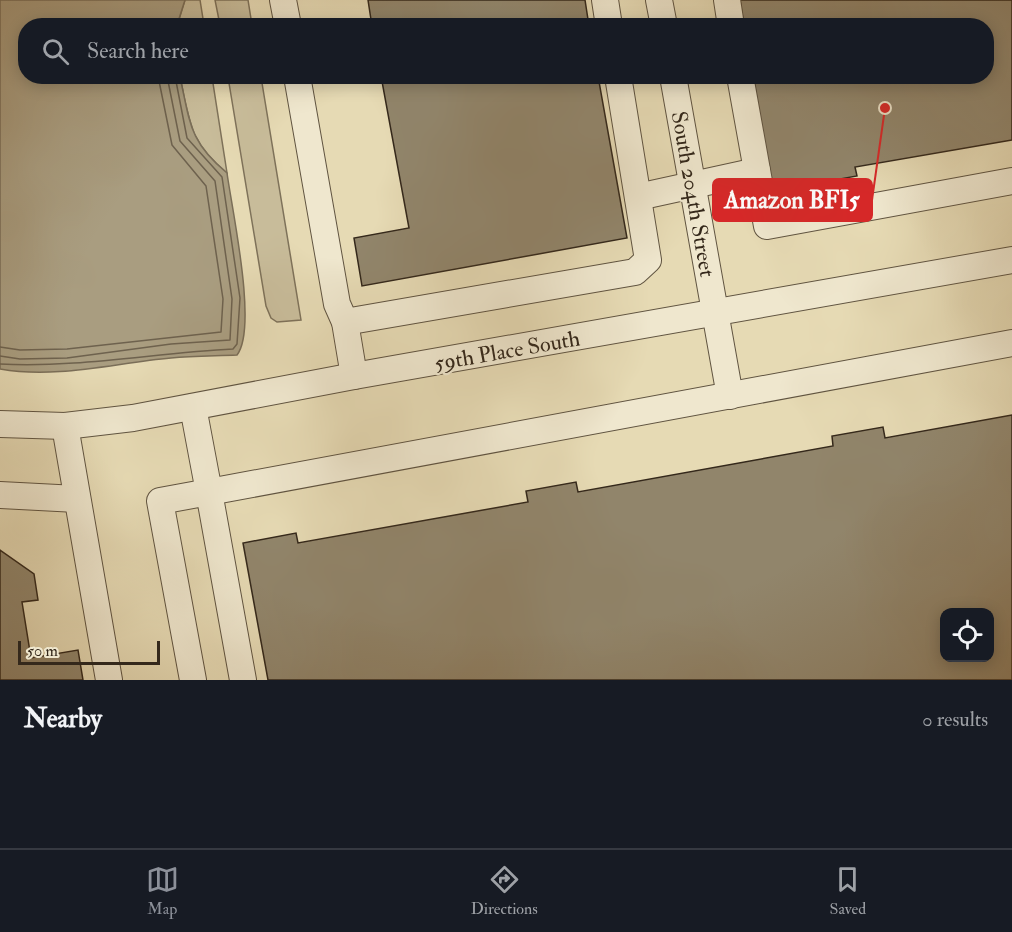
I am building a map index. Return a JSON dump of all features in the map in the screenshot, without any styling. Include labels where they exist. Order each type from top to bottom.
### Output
[{"type":"street","points":[[284,0],[287,18]]},
{"type":"street","points":[[605,0],[608,18]]},
{"type":"street","points":[[659,0],[662,18]]},
{"type":"street","points":[[727,0],[730,18]]},
{"type":"street","points":[[298,84],[337,304],[345,322],[354,376]]},
{"type":"street","points":[[345,322],[635,272],[648,260],[619,84]]},
{"type":"street","name":"South 204th Street","points":[[674,84],[730,396]]},
{"type":"street","points":[[742,84],[767,226],[1012,182]]},
{"type":"street","points":[[638,197],[758,171]]},
{"type":"street","name":"59th Place South","points":[[0,424],[64,426],[193,407],[354,376],[1012,260]]},
{"type":"street","points":[[193,680],[160,501],[1012,343]]},
{"type":"street","points":[[193,407],[243,680]]},
{"type":"street","points":[[64,426],[109,680]]},
{"type":"street","points":[[0,495],[77,499]]},
{"type":"shaded area","points":[[185,0],[200,0],[203,18],[179,18]]},
{"type":"shaded area","points":[[215,0],[248,0],[251,18],[219,18]]},
{"type":"shaded area","points":[[182,84],[213,84],[227,173],[205,151],[189,119]]},
{"type":"shaded area","points":[[229,84],[262,84],[301,320],[277,322],[271,318],[266,306]]},
{"type":"water","points":[[0,0],[185,0],[179,18],[18,18],[18,84],[182,84],[189,119],[198,141],[214,162],[227,173],[244,295],[243,341],[237,355],[171,358],[64,371],[21,372],[0,369]]},
{"type":"building","points":[[368,0],[585,0],[588,18],[371,18]]},
{"type":"building","points":[[740,0],[1012,0],[1012,140],[855,167],[857,176],[773,191],[754,84],[994,84],[994,18],[743,18]]},
{"type":"building","points":[[382,84],[599,84],[627,238],[362,286],[354,238],[409,228]]},
{"type":"building","points":[[1012,415],[1012,680],[268,680],[243,543],[296,533],[298,543],[528,502],[526,491],[576,482],[578,492],[833,446],[832,436],[883,427],[885,438]]},
{"type":"building","points":[[0,550],[34,574],[38,600],[22,602],[31,658],[78,650],[83,680],[0,680]]},
{"type":"place","name":"Amazon BFI5","points":[[885,108]]}]
